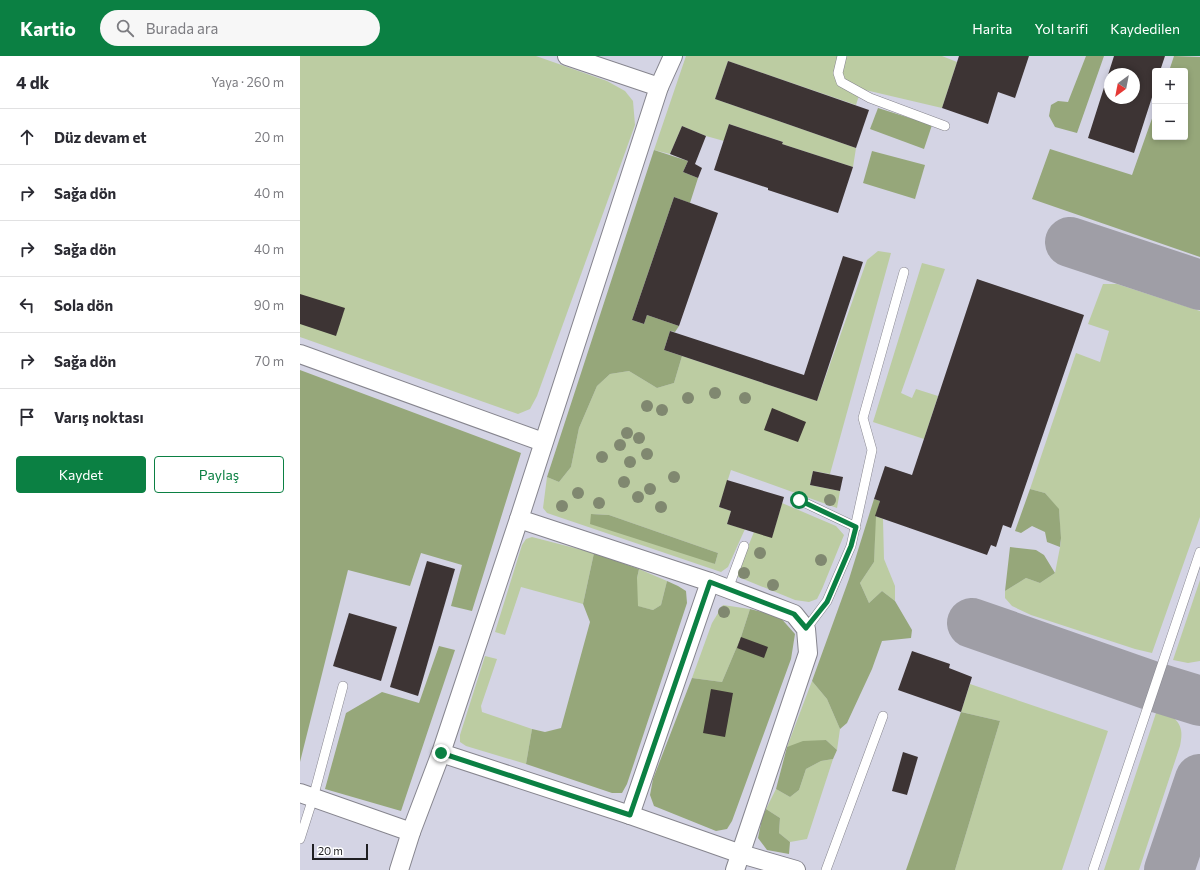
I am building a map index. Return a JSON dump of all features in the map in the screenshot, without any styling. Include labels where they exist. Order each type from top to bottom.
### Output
[{"type":"street","points":[[567,56],[659,87]]},
{"type":"street","points":[[399,870],[411,832],[441,753],[520,520],[659,87],[673,56]]},
{"type":"street","points":[[300,354],[544,442]]},
{"type":"street","points":[[520,520],[710,582],[794,614],[806,628],[808,653],[738,862]]},
{"type":"street","points":[[630,815],[710,582]]},
{"type":"street","points":[[441,753],[630,815],[738,862],[796,870]]},
{"type":"street","points":[[307,796],[411,832]]},
{"type":"lane","points":[[842,56],[838,73],[840,82],[870,98],[945,126]]},
{"type":"lane","points":[[806,628],[827,602],[851,546],[872,450],[863,418],[904,272]]},
{"type":"lane","points":[[799,500],[856,527]]},
{"type":"lane","points":[[728,589],[744,546]]},
{"type":"lane","points":[[1093,870],[1200,552]]},
{"type":"lane","points":[[300,839],[307,796],[343,686]]},
{"type":"lane","points":[[826,870],[883,716]]},
{"type":"shaded area","points":[[300,56],[1200,56],[1200,870],[300,870]]},
{"type":"green space","points":[[300,56],[536,56],[607,81],[625,91],[633,101],[635,125],[537,396],[530,409],[518,414],[300,337]]},
{"type":"green space","points":[[686,56],[942,56],[957,62],[942,108],[861,89],[856,105],[728,61],[715,99],[856,148],[853,167],[782,144],[783,142],[729,124],[724,141],[706,136],[682,126],[670,154],[654,150]]},
{"type":"green space","points":[[1086,56],[1104,56],[1077,133],[1055,127],[1049,116],[1051,105],[1058,101],[1068,102]]},
{"type":"green space","points":[[1174,56],[1200,57],[1200,257],[1032,199],[1050,149],[1132,175],[1152,118],[1152,140],[1188,140],[1188,68],[1170,68]]},
{"type":"green space","points":[[878,108],[932,125],[924,149],[870,129]]},
{"type":"green space","points":[[654,150],[688,161],[683,172],[698,178],[690,203],[674,197],[632,320],[644,324],[647,315],[679,326],[675,332],[670,331],[664,350],[682,356],[674,383],[657,388],[629,371],[610,374],[597,386],[579,428],[571,467],[559,482],[547,477]]},
{"type":"green space","points":[[872,151],[925,165],[915,199],[863,183]]},
{"type":"green space","points":[[878,251],[891,253],[830,474],[813,471],[810,485],[840,491],[837,508],[731,470],[719,507],[731,511],[727,524],[745,529],[728,567],[721,572],[547,513],[543,508],[547,477],[559,482],[571,467],[579,428],[597,386],[610,374],[629,371],[657,388],[674,383],[682,356],[817,401],[867,260]],"holes":[[[591,514],[609,515],[718,553],[715,564]]]},
{"type":"green space","points":[[922,263],[945,269],[901,393],[912,398],[916,389],[938,396],[924,439],[873,422]]},
{"type":"green space","points":[[1103,284],[1117,284],[1200,311],[1200,517],[1152,653],[1135,649],[1031,615],[1012,606],[1005,598],[1005,591],[1026,578],[1040,583],[1055,573],[1061,542],[1059,510],[1045,493],[1030,489],[1076,353],[1100,362],[1109,331],[1088,324]]},
{"type":"green space","points":[[300,370],[521,453],[472,611],[451,606],[462,565],[421,553],[410,586],[348,570],[300,762]]},
{"type":"green space","points":[[1030,489],[1045,493],[1059,509],[1061,538],[1060,547],[1047,542],[1045,532],[1032,526],[1021,533],[1015,531]]},
{"type":"green space","points":[[874,499],[880,501],[876,516],[874,562],[860,583],[869,603],[882,591],[895,601],[912,630],[911,638],[882,641],[872,669],[847,723],[840,729],[827,699],[812,681],[849,579]]},
{"type":"green space","points":[[782,503],[836,526],[844,535],[817,599],[809,602],[795,600],[736,576],[754,532],[772,537]]},
{"type":"green space","points":[[591,514],[609,515],[718,553],[715,564],[590,524]]},
{"type":"green space","points":[[875,516],[883,519],[884,559],[895,586],[895,601],[882,591],[869,603],[860,583],[874,562]]},
{"type":"green space","points":[[532,537],[594,553],[583,604],[521,587],[505,635],[495,632],[522,545],[526,539]]},
{"type":"green space","points":[[1010,547],[1036,550],[1044,555],[1055,573],[1040,583],[1026,578],[1005,591]]},
{"type":"green space","points":[[594,553],[639,569],[637,578],[638,606],[653,610],[661,605],[667,581],[686,591],[687,603],[627,784],[622,793],[612,793],[526,764],[532,729],[545,732],[561,728],[590,622],[583,604]]},
{"type":"green space","points":[[639,569],[667,581],[661,605],[653,610],[637,606],[637,578]]},
{"type":"green space","points":[[1200,580],[1200,661],[1188,663],[1173,660]]},
{"type":"green space","points":[[723,605],[750,609],[741,637],[722,682],[692,678],[712,623]]},
{"type":"green space","points":[[750,609],[779,616],[795,634],[791,659],[732,821],[727,829],[716,831],[654,806],[650,795],[653,779],[692,678],[722,682],[741,637]]},
{"type":"green space","points":[[439,646],[455,650],[401,811],[325,789],[346,713],[382,692],[419,703]]},
{"type":"green space","points":[[485,656],[497,659],[481,706],[482,712],[532,729],[526,764],[466,746],[460,742],[460,735]]},
{"type":"green space","points":[[812,681],[827,699],[840,729],[837,750],[826,740],[787,747]]},
{"type":"green space","points":[[970,684],[1108,731],[1062,870],[955,870],[1000,721],[961,712]]},
{"type":"green space","points":[[1157,710],[1168,714],[1178,722],[1181,730],[1181,740],[1139,870],[1104,870]]},
{"type":"green space","points":[[961,712],[1000,721],[955,870],[906,870]]},
{"type":"green space","points":[[826,740],[837,750],[833,759],[821,761],[806,769],[799,790],[790,797],[776,789],[787,747],[803,741]]},
{"type":"green space","points":[[833,759],[807,839],[790,842],[779,833],[780,818],[766,809],[776,789],[790,797],[799,790],[806,769],[821,761]]},
{"type":"green space","points":[[766,809],[780,818],[779,833],[790,842],[789,854],[767,850],[758,838],[762,818]]},
{"type":"building","points":[[959,56],[1029,56],[1015,98],[998,92],[988,124],[942,108]]},
{"type":"building","points":[[1114,56],[1165,56],[1161,68],[1152,68],[1152,97],[1134,153],[1088,138],[1104,88],[1104,104],[1140,104],[1140,68],[1110,68]]},
{"type":"building","points":[[728,61],[869,110],[856,148],[715,99]]},
{"type":"building","points":[[729,124],[783,142],[782,144],[853,167],[838,213],[768,190],[768,188],[714,170]]},
{"type":"building","points":[[682,126],[706,136],[695,164],[702,168],[698,178],[683,172],[688,161],[670,154]]},
{"type":"building","points":[[674,197],[718,213],[679,326],[647,315],[644,324],[632,320]]},
{"type":"building","points":[[843,256],[863,262],[817,401],[664,350],[670,331],[804,375]]},
{"type":"building","points":[[977,279],[1084,315],[1011,528],[1003,525],[996,547],[991,545],[987,555],[875,516],[880,501],[874,499],[885,466],[912,475]]},
{"type":"building","points":[[300,294],[345,308],[336,336],[300,324]]},
{"type":"building","points":[[772,408],[806,422],[798,442],[764,430]]},
{"type":"building","points":[[813,471],[843,477],[840,491],[810,485]]},
{"type":"building","points":[[727,480],[784,497],[772,538],[727,524],[731,511],[719,507]]},
{"type":"building","points":[[427,561],[455,569],[418,696],[390,687]]},
{"type":"building","points":[[349,613],[397,627],[381,681],[333,666]]},
{"type":"building","points":[[741,637],[768,647],[764,658],[737,648]]},
{"type":"building","points":[[912,651],[950,664],[949,668],[972,677],[961,712],[898,690]]},
{"type":"building","points":[[711,689],[733,693],[725,737],[703,733]]},
{"type":"building","points":[[903,752],[918,757],[907,795],[892,791]]},
{"type":"taxiway","points":[[1070,242],[1200,285]]},
{"type":"taxiway","points":[[972,623],[1155,687],[1200,701]]},
{"type":"taxiway","points":[[1169,870],[1200,779]]},
{"type":"route","points":[[441,753],[630,815],[710,582],[794,614],[806,628],[827,602],[851,546],[856,527],[799,500]]}]
